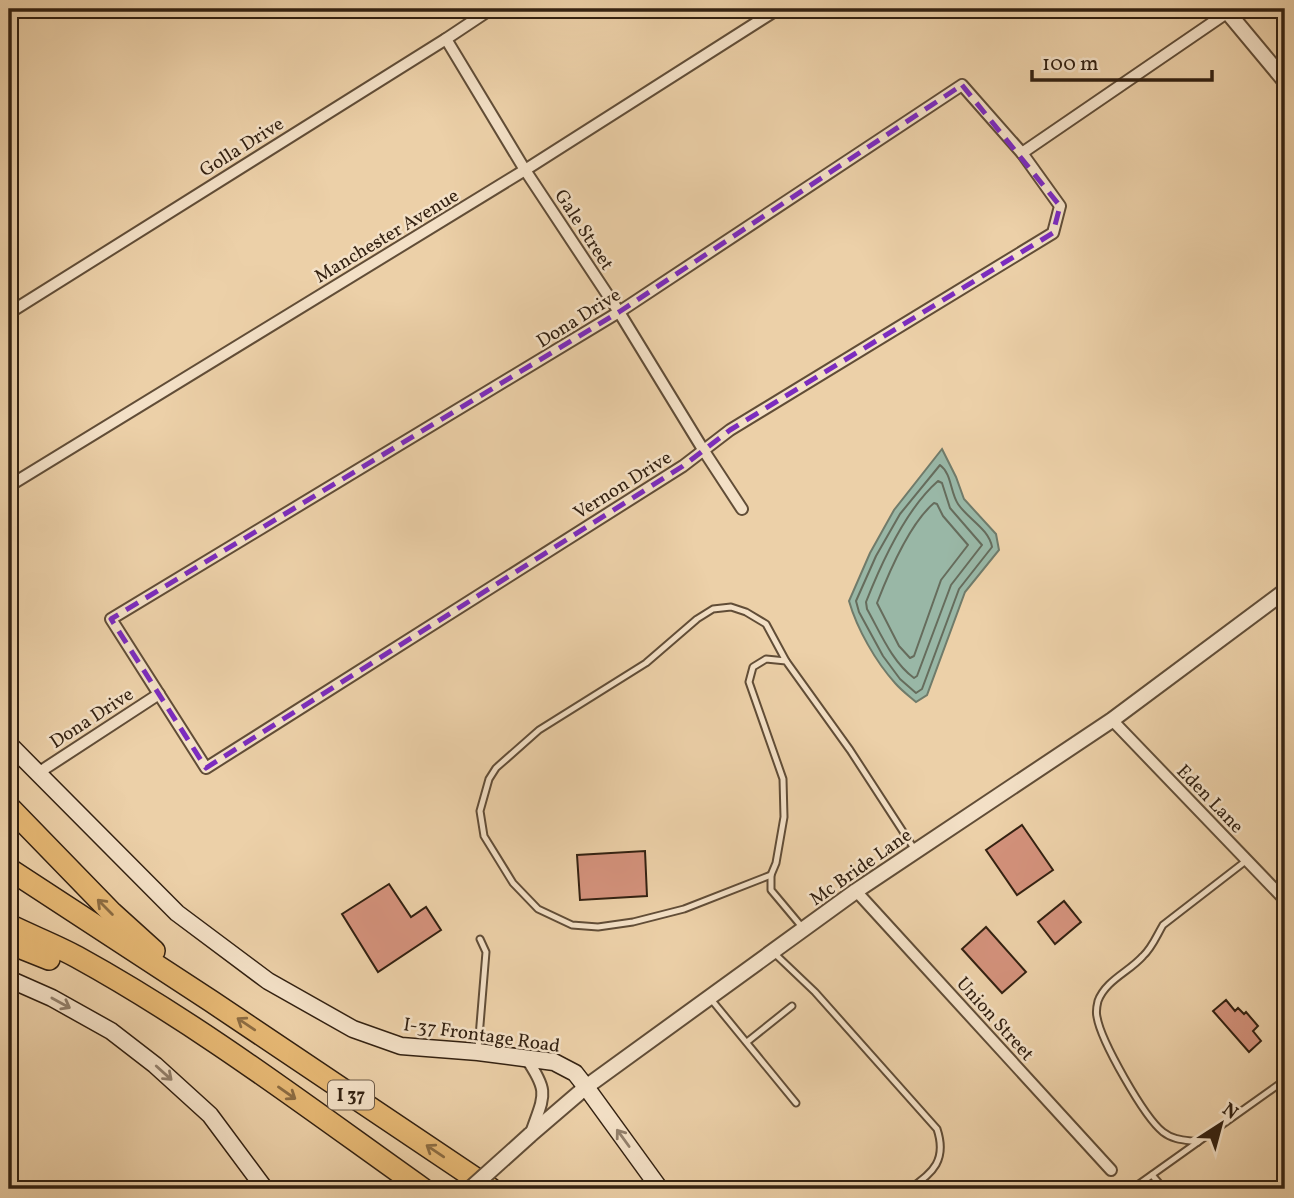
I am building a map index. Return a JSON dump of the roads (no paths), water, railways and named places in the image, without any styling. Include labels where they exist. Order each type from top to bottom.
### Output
[{"type":"highway","name":"I 37","points":[[9,807],[111,913],[211,1001],[491,1189]]},
{"type":"highway","points":[[9,869],[211,1001]]},
{"type":"highway","name":"I 37","points":[[9,925],[74,956],[191,1026],[423,1189]]},
{"type":"highway","points":[[9,943],[43,956],[157,1016],[191,1026]]},
{"type":"main road","name":"I-37 Frontage Road","points":[[9,744],[177,912],[268,981],[353,1029],[401,1046],[526,1058],[554,1062],[566,1067],[575,1073],[586,1087],[660,1189]]},
{"type":"main road","points":[[9,979],[52,998],[111,1031],[155,1065],[210,1115],[259,1187]]},
{"type":"street","name":"Golla Drive","points":[[9,313],[491,9]]},
{"type":"street","name":"Manchester Avenue","points":[[9,486],[525,170],[778,9]]},
{"type":"street","points":[[1022,153],[1226,10],[1285,81]]},
{"type":"street","name":"Gale Street","points":[[446,38],[525,170],[742,509]]},
{"type":"street","name":"Dona Drive","points":[[38,773],[159,694],[111,619],[619,313],[962,85],[1022,153]]},
{"type":"street","name":"Vernon Drive","points":[[159,694],[206,768],[683,466],[730,430],[1053,233],[1059,206],[1022,153]]},
{"type":"street","name":"Mc Bride Lane","points":[[470,1189],[586,1087],[856,891],[1112,720],[1285,591]]},
{"type":"street","name":"Eden Lane","points":[[1112,720],[1285,900]]},
{"type":"street","name":"Union Street","points":[[856,891],[1111,1170]]},
{"type":"street","points":[[526,1058],[543,1089],[543,1100],[530,1135]]},
{"type":"lane","points":[[771,875],[684,909],[633,922],[598,927],[572,925],[538,909],[513,883],[484,836],[480,811],[489,779],[496,768],[539,730],[646,663],[697,619],[713,609],[731,607],[766,624],[786,661],[850,750],[915,851]]},
{"type":"lane","points":[[786,661],[766,659],[753,667],[749,682],[783,779],[784,817],[776,863],[771,875],[771,890],[804,929]]},
{"type":"lane","points":[[1198,1142],[1173,1139],[1161,1131],[1145,1112],[1102,1032],[1096,1015],[1098,1001],[1106,988],[1143,957],[1163,925],[1247,860]]},
{"type":"lane","points":[[478,1052],[486,952],[481,939]]},
{"type":"lane","points":[[773,952],[815,992],[937,1129],[941,1143],[935,1165],[922,1181],[909,1189]]},
{"type":"lane","points":[[710,998],[796,1103]]},
{"type":"lane","points":[[747,1042],[792,1006]]},
{"type":"lane","points":[[1132,1189],[1285,1080]]},
{"type":"lane","points":[[1152,1175],[1164,1189]]},
{"type":"water","points":[[942,449],[964,499],[996,534],[999,550],[965,592],[927,695],[916,702],[902,691],[874,655],[849,601],[870,553],[894,510]]}]
